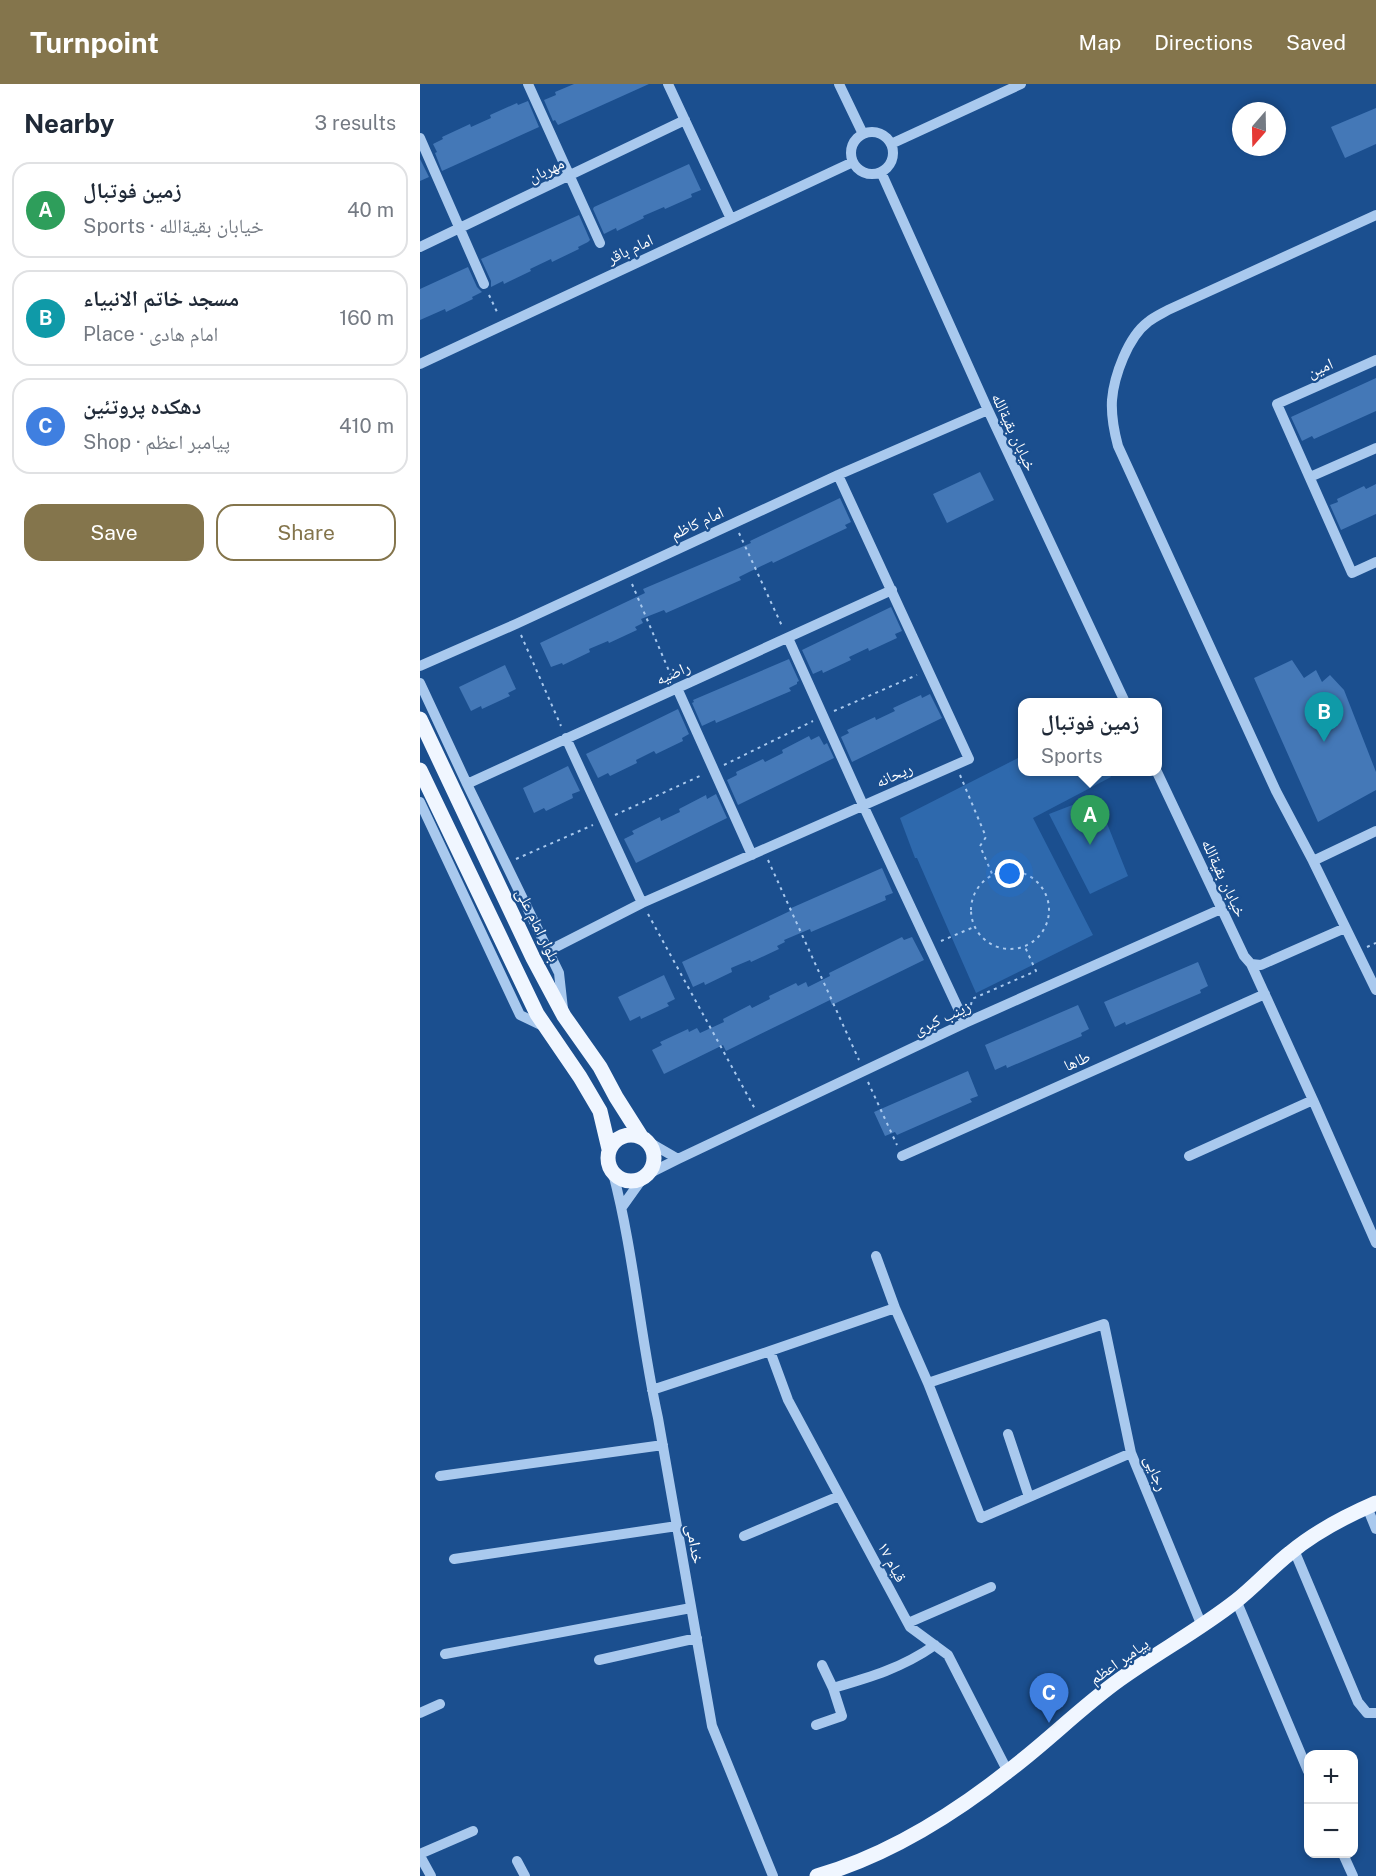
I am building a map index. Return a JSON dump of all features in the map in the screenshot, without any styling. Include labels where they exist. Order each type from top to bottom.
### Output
[{"type":"main road","name":"بلوار امام علی","points":[[420,719],[533,958],[564,1016],[600,1067],[616,1097],[645,1139]]},
{"type":"main road","points":[[420,770],[537,1014],[600,1111],[609,1149],[608,1161],[613,1173],[626,1181],[645,1177],[654,1164],[654,1152],[645,1139],[629,1135],[617,1139],[609,1149]]},
{"type":"main road","points":[[544,1026],[564,1016]]},
{"type":"main road","name":"پیامبر اعظم","points":[[817,1876],[846,1867],[890,1848],[967,1802],[1008,1772],[1119,1680],[1202,1626],[1236,1600],[1294,1550],[1319,1532],[1372,1505]]},
{"type":"street","points":[[528,84],[600,243]]},
{"type":"street","points":[[668,84],[731,219]]},
{"type":"street","points":[[839,84],[863,134]]},
{"type":"street","points":[[891,144],[1021,84]]},
{"type":"street","name":"مهربان","points":[[420,247],[685,120]]},
{"type":"street","points":[[876,132],[887,138],[891,144],[893,150],[890,163],[880,172],[861,171],[853,162],[851,149],[854,142],[863,134],[876,132]]},
{"type":"street","points":[[420,138],[484,284]]},
{"type":"street","name":"امام باقر","points":[[420,364],[853,162]]},
{"type":"street","name":"خیابان بقیةالله","points":[[880,172],[988,410],[1123,698]]},
{"type":"street","points":[[1376,214],[1168,310],[1147,322],[1131,341],[1120,367],[1112,399],[1112,421],[1118,446],[1276,791],[1376,990]]},
{"type":"street","name":"امین","points":[[1310,477],[1277,404],[1376,360]]},
{"type":"street","name":"امام کاظم","points":[[420,666],[838,475],[988,410]]},
{"type":"street","points":[[1376,448],[1310,477],[1352,573],[1376,562]]},
{"type":"street","points":[[838,475],[969,759],[956,765]]},
{"type":"street","name":"راضیه","points":[[466,784],[892,590]]},
{"type":"street","points":[[788,638],[965,1023]]},
{"type":"street","points":[[420,683],[466,784],[560,973],[564,1016]]},
{"type":"street","points":[[677,688],[752,855]]},
{"type":"street","points":[[567,738],[642,903]]},
{"type":"street","name":"ریحانه","points":[[548,951],[642,903],[956,765]]},
{"type":"street","name":"خیابان بقیةالله","points":[[1159,776],[1244,957],[1251,964],[1265,994],[1376,1243]]},
{"type":"street","points":[[420,802],[520,1015],[544,1026]]},
{"type":"street","points":[[1313,861],[1376,831]]},
{"type":"street","name":"زینب کبری","points":[[645,1177],[761,1119],[965,1023],[1221,909]]},
{"type":"street","points":[[1251,964],[1261,965],[1344,928]]},
{"type":"street","name":"طاها","points":[[902,1156],[1265,994]]},
{"type":"street","points":[[1189,1156],[1313,1100]]},
{"type":"street","points":[[645,1139],[678,1159]]},
{"type":"street","name":"خدامی","points":[[613,1173],[631,1254],[652,1390],[712,1726],[773,1876]]},
{"type":"street","points":[[622,1207],[645,1177]]},
{"type":"street","points":[[876,1256],[981,1518],[1131,1453]]},
{"type":"street","points":[[652,1390],[895,1308]]},
{"type":"street","name":"رجایی","points":[[928,1383],[1104,1324],[1131,1453],[1202,1626]]},
{"type":"street","name":"قیام ۱۷","points":[[770,1351],[788,1401],[910,1627],[948,1655],[1008,1772]]},
{"type":"street","points":[[1008,1434],[1029,1497]]},
{"type":"street","points":[[440,1476],[663,1445]]},
{"type":"street","points":[[744,1536],[839,1496]]},
{"type":"street","points":[[1372,1505],[1376,1529]]},
{"type":"street","points":[[454,1559],[677,1526]]},
{"type":"street","points":[[1294,1550],[1358,1702],[1367,1713],[1376,1713]]},
{"type":"street","points":[[908,1623],[991,1587]]},
{"type":"street","points":[[1236,1600],[1304,1762]]},
{"type":"street","points":[[445,1654],[691,1608]]},
{"type":"street","points":[[599,1660],[696,1638]]},
{"type":"street","points":[[833,1688],[878,1675],[913,1660],[935,1645]]},
{"type":"street","points":[[816,1725],[842,1716],[833,1688],[822,1665]]},
{"type":"street","points":[[420,1713],[440,1704]]},
{"type":"street","points":[[431,1876],[420,1855],[472,1831]]},
{"type":"street","points":[[1345,1858],[1353,1876]]},
{"type":"street","points":[[517,1861],[525,1876]]},
{"type":"path","points":[[484,284],[503,325]]},
{"type":"path","points":[[734,522],[788,638]]},
{"type":"path","points":[[627,573],[677,688]]},
{"type":"path","points":[[516,624],[567,738]]},
{"type":"path","points":[[956,765],[986,837],[980,846],[993,876]]},
{"type":"path","points":[[763,850],[902,1156]]},
{"type":"path","points":[[1002,871],[1025,873],[1043,888],[1050,910],[1043,932],[1025,947],[1005,950],[986,942],[974,927],[971,903],[981,883],[993,876],[1002,871]]},
{"type":"path","points":[[642,903],[761,1119]]},
{"type":"path","points":[[929,946],[974,927]]},
{"type":"path","points":[[965,1023],[972,999],[1036,971],[1025,947]]},
{"type":"shaded area","points":[[1018,758],[1018,776],[1110,776],[1033,818],[1093,935],[976,993],[917,858],[915,858],[900,818]]},
{"type":"shaded area","points":[[1096,796],[1128,876],[1090,894],[1049,814]]},
{"type":"building","points":[[574,84],[649,84],[558,125],[555,120],[553,121],[544,100],[556,95],[555,92]]},
{"type":"building","points":[[528,101],[539,127],[442,171],[433,144],[443,139],[442,137],[470,124],[471,127],[491,118],[490,115],[517,103],[518,105]]},
{"type":"building","points":[[1376,108],[1376,144],[1345,158],[1331,127]]},
{"type":"building","points":[[420,159],[429,177],[420,181]]},
{"type":"building","points":[[689,164],[701,190],[691,194],[692,197],[643,216],[644,218],[617,231],[616,228],[604,234],[594,207]]},
{"type":"building","points":[[579,215],[590,240],[588,242],[552,262],[551,259],[504,284],[503,281],[491,287],[491,281],[481,259]]},
{"type":"building","points":[[468,267],[477,287],[482,292],[446,312],[445,309],[420,320],[420,289]]},
{"type":"building","points":[[1376,378],[1376,411],[1314,439],[1312,436],[1302,441],[1291,417]]},
{"type":"building","points":[[980,472],[994,500],[947,523],[933,494]]},
{"type":"building","points":[[1376,484],[1376,514],[1341,530],[1330,505],[1338,502],[1337,499],[1364,486],[1366,489]]},
{"type":"building","points":[[840,498],[851,522],[845,525],[847,528],[747,573],[739,577],[741,580],[666,613],[664,610],[641,619],[643,623],[635,627],[637,630],[589,649],[590,652],[563,665],[562,663],[551,667],[540,643],[645,593],[643,589],[751,543],[750,541]]},
{"type":"building","points":[[891,607],[902,631],[895,634],[897,638],[869,651],[868,648],[849,657],[851,660],[823,673],[822,670],[813,674],[802,650]]},
{"type":"building","points":[[789,659],[799,681],[789,688],[791,691],[716,723],[715,720],[702,726],[692,703],[693,700]]},
{"type":"building","points":[[1292,660],[1304,678],[1316,670],[1322,682],[1330,675],[1344,690],[1376,772],[1376,790],[1318,822],[1254,678]]},
{"type":"building","points":[[505,665],[516,689],[508,693],[510,696],[482,709],[481,706],[471,711],[459,687]]},
{"type":"building","points":[[930,694],[942,718],[852,762],[841,737],[849,733],[847,730],[875,717],[876,720],[895,711],[893,708],[921,695],[922,698]]},
{"type":"building","points":[[678,709],[689,734],[682,738],[683,741],[656,754],[654,751],[636,760],[637,763],[610,776],[608,773],[598,778],[586,754]]},
{"type":"building","points":[[809,736],[811,740],[819,736],[824,745],[827,743],[834,758],[738,805],[727,780],[737,775],[736,772],[763,759],[765,762]]},
{"type":"building","points":[[568,766],[580,791],[572,794],[573,798],[546,811],[544,808],[534,813],[523,788]]},
{"type":"building","points":[[716,794],[727,818],[636,863],[624,839],[634,834],[632,831],[660,817],[661,821],[680,812],[679,809],[706,795],[707,799]]},
{"type":"building","points":[[882,868],[893,893],[885,896],[886,900],[811,932],[810,929],[784,940],[785,942],[777,946],[779,949],[731,968],[732,972],[705,985],[704,982],[693,987],[682,962],[790,911],[789,909]]},
{"type":"building","points":[[902,937],[904,940],[912,937],[924,960],[832,1005],[830,1000],[726,1051],[723,1045],[664,1074],[652,1050],[662,1045],[660,1042],[688,1029],[689,1032],[697,1028],[700,1033],[724,1022],[723,1019],[750,1005],[752,1008],[770,999],[769,996],[796,983],[798,986],[806,982],[808,987],[830,976],[829,973]]},
{"type":"building","points":[[1198,962],[1208,986],[1200,990],[1201,993],[1126,1025],[1125,1022],[1115,1027],[1104,1002]]},
{"type":"building","points":[[664,975],[675,999],[667,1003],[669,1006],[641,1019],[640,1016],[630,1021],[618,997]]},
{"type":"building","points":[[1078,1005],[1089,1029],[1081,1033],[1082,1036],[1007,1068],[1006,1065],[995,1070],[985,1045]]},
{"type":"building","points":[[968,1071],[978,1096],[970,1099],[972,1102],[897,1135],[895,1132],[885,1136],[874,1112]]},
{"type":"place","name":"مسجد خاتم الانبیاء","points":[[1324,742]]},
{"type":"place","name":"زمین فوتبال","points":[[1090,845]]},
{"type":"place","name":"دهکده پروتئین","points":[[1049,1723]]}]
